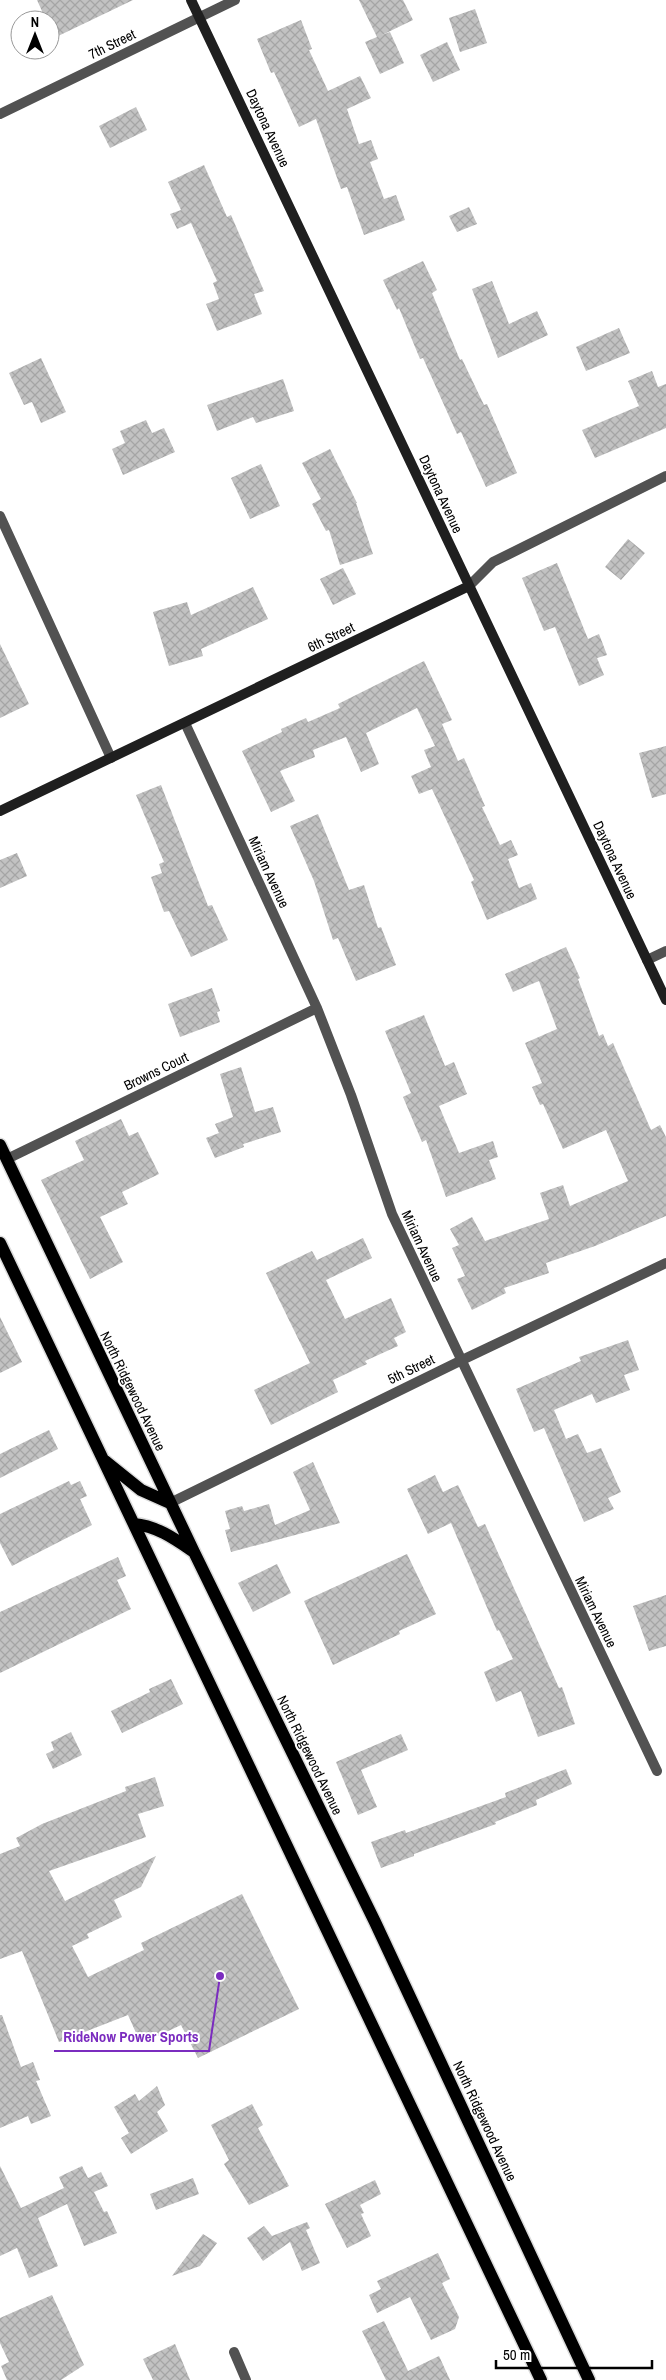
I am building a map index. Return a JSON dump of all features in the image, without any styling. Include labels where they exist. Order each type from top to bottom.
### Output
[{"type":"main road","name":"North Ridgewood Avenue","points":[[0,1145],[170,1503],[375,1922],[589,2380]]},
{"type":"main road","points":[[0,1243],[542,2380]]},
{"type":"main road","points":[[103,1460],[141,1490],[170,1503]]},
{"type":"main road","points":[[134,1524],[146,1525],[164,1532],[194,1552]]},
{"type":"street","name":"Daytona Avenue","points":[[191,0],[666,1000]]},
{"type":"street","name":"7th Street","points":[[0,113],[235,0]]},
{"type":"street","name":"6th Street","points":[[0,811],[469,586],[493,562],[666,476]]},
{"type":"street","points":[[1,520],[111,758]]},
{"type":"street","name":"Miriam Avenue","points":[[184,723],[317,1008],[351,1095],[391,1210],[460,1361],[657,1771]]},
{"type":"street","points":[[647,960],[666,951]]},
{"type":"street","name":"Browns Court","points":[[7,1159],[317,1008]]},
{"type":"street","name":"5th Street","points":[[170,1503],[460,1361],[666,1263]]},
{"type":"street","points":[[234,2352],[246,2380]]},
{"type":"building","points":[[37,0],[133,0],[60,35],[60,10],[42,10]]},
{"type":"building","points":[[359,0],[403,0],[413,20],[382,35],[390,32],[404,63],[380,74],[365,42],[377,37]]},
{"type":"building","points":[[475,9],[487,43],[460,52],[449,18]]},
{"type":"building","points":[[301,20],[312,49],[309,50],[328,91],[360,76],[371,98],[347,109],[359,144],[371,140],[378,159],[370,162],[384,199],[396,195],[405,220],[364,235],[347,187],[341,189],[316,119],[299,127],[274,72],[271,73],[257,39]]},
{"type":"building","points":[[447,42],[460,70],[433,82],[420,55]]},
{"type":"building","points":[[136,107],[147,130],[110,148],[99,126]]},
{"type":"building","points":[[204,165],[227,217],[231,215],[264,291],[254,294],[262,314],[217,331],[206,304],[219,299],[213,283],[217,281],[191,223],[177,229],[170,214],[181,210],[168,182]]},
{"type":"building","points":[[469,207],[477,224],[457,232],[449,216]]},
{"type":"building","points":[[423,261],[437,290],[432,293],[460,360],[462,359],[484,405],[487,404],[517,473],[486,487],[461,432],[457,434],[423,358],[420,359],[399,308],[397,310],[383,280]]},
{"type":"building","points":[[492,281],[509,324],[537,311],[548,335],[498,358],[472,289]]},
{"type":"building","points":[[619,328],[630,353],[586,371],[576,347]]},
{"type":"building","points":[[41,358],[66,412],[41,423],[32,402],[24,405],[9,373]]},
{"type":"building","points":[[652,371],[658,387],[666,384],[666,428],[595,458],[582,430],[639,406],[628,381]]},
{"type":"building","points":[[283,379],[294,411],[256,423],[253,417],[217,431],[207,405]]},
{"type":"building","points":[[146,420],[152,433],[164,428],[175,452],[123,475],[112,449],[125,443],[120,431]]},
{"type":"building","points":[[330,449],[357,503],[373,554],[340,565],[329,530],[326,531],[312,504],[321,499],[302,463]]},
{"type":"building","points":[[261,464],[280,506],[250,519],[231,478]]},
{"type":"building","points":[[628,539],[645,553],[621,580],[605,567]]},
{"type":"building","points":[[557,563],[588,639],[599,634],[607,655],[597,658],[604,675],[579,686],[555,627],[544,631],[522,578]]},
{"type":"building","points":[[343,568],[356,594],[333,605],[320,579]]},
{"type":"building","points":[[253,587],[268,619],[201,649],[203,656],[169,666],[153,612],[187,602],[191,615]]},
{"type":"building","points":[[0,644],[29,704],[0,718]]},
{"type":"building","points":[[424,661],[452,720],[442,724],[458,761],[464,758],[485,806],[482,807],[500,845],[511,840],[518,855],[508,859],[519,888],[531,883],[537,899],[487,920],[471,882],[474,880],[432,789],[419,794],[411,776],[431,767],[424,750],[435,746],[417,708],[366,733],[379,764],[361,772],[346,737],[313,750],[315,757],[280,771],[295,801],[271,812],[242,751],[282,732],[281,729],[306,718],[308,722],[340,708],[338,704]]},
{"type":"building","points":[[666,746],[666,794],[652,798],[639,753]]},
{"type":"building","points":[[161,785],[208,906],[212,905],[228,940],[191,957],[169,911],[164,912],[151,877],[162,873],[159,864],[164,862],[136,795]]},
{"type":"building","points":[[318,814],[349,890],[364,885],[378,928],[381,927],[396,965],[356,981],[338,938],[333,940],[314,881],[290,826]]},
{"type":"building","points":[[17,853],[27,876],[0,888],[0,860]]},
{"type":"building","points":[[566,947],[580,978],[578,979],[599,1036],[603,1034],[608,1046],[613,1043],[651,1130],[660,1125],[666,1137],[666,1216],[595,1246],[546,1263],[549,1273],[504,1288],[506,1293],[472,1310],[457,1279],[465,1276],[452,1248],[459,1245],[450,1229],[472,1217],[485,1241],[549,1219],[540,1193],[563,1185],[570,1206],[628,1181],[606,1130],[563,1149],[543,1104],[540,1105],[532,1087],[542,1083],[525,1043],[557,1029],[539,981],[513,992],[505,974]]},
{"type":"building","points":[[212,988],[220,1011],[217,1012],[220,1022],[180,1037],[168,1004]]},
{"type":"building","points":[[424,1015],[445,1066],[454,1062],[467,1094],[439,1106],[459,1153],[493,1141],[498,1157],[489,1160],[496,1179],[446,1197],[426,1140],[422,1142],[403,1097],[411,1093],[385,1031]]},
{"type":"building","points":[[241,1067],[255,1112],[273,1107],[281,1132],[243,1144],[244,1147],[215,1158],[206,1138],[219,1133],[215,1124],[233,1117],[220,1074]]},
{"type":"building","points":[[121,1119],[129,1136],[138,1132],[159,1174],[122,1192],[128,1204],[100,1217],[123,1262],[90,1279],[41,1180],[84,1160],[75,1141]]},
{"type":"building","points":[[363,1238],[372,1258],[326,1280],[345,1319],[391,1298],[406,1332],[394,1338],[398,1346],[365,1361],[367,1364],[333,1380],[338,1392],[271,1425],[254,1390],[310,1363],[266,1273],[312,1251],[317,1260]]},
{"type":"building","points":[[0,1317],[22,1362],[0,1373]]},
{"type":"building","points":[[628,1340],[639,1370],[624,1375],[630,1390],[596,1403],[592,1394],[554,1410],[566,1439],[578,1434],[587,1453],[601,1448],[621,1492],[608,1498],[614,1509],[584,1522],[544,1428],[534,1432],[516,1389],[581,1361],[579,1357]]},
{"type":"building","points":[[49,1430],[58,1449],[0,1478],[0,1454]]},
{"type":"building","points":[[313,1462],[340,1523],[231,1552],[225,1530],[230,1529],[225,1511],[242,1506],[244,1511],[269,1504],[275,1525],[310,1510],[293,1472]]},
{"type":"building","points":[[435,1475],[443,1492],[458,1485],[478,1527],[485,1524],[559,1688],[562,1687],[575,1724],[538,1737],[521,1691],[496,1702],[484,1672],[513,1659],[499,1630],[497,1631],[451,1523],[428,1534],[407,1489]]},
{"type":"building","points":[[69,1481],[71,1485],[80,1481],[87,1496],[80,1499],[92,1525],[12,1566],[0,1543],[0,1514]]},
{"type":"building","points":[[407,1554],[436,1614],[399,1631],[400,1634],[333,1665],[304,1601]]},
{"type":"building","points":[[118,1557],[126,1576],[117,1580],[131,1609],[0,1673],[0,1612]]},
{"type":"building","points":[[277,1564],[291,1593],[253,1612],[238,1583]]},
{"type":"building","points":[[666,1595],[666,1646],[649,1651],[633,1606]]},
{"type":"building","points":[[171,1679],[183,1704],[122,1733],[111,1711],[150,1692],[149,1689]]},
{"type":"building","points":[[71,1732],[82,1755],[53,1769],[46,1754],[54,1750],[51,1742]]},
{"type":"building","points":[[401,1734],[408,1750],[361,1770],[377,1807],[358,1815],[336,1762]]},
{"type":"building","points":[[566,1769],[572,1784],[536,1800],[537,1805],[495,1822],[496,1824],[381,1868],[371,1842],[405,1830],[406,1833],[506,1797],[505,1793]]},
{"type":"building","points":[[155,1777],[164,1806],[138,1814],[146,1837],[49,1871],[65,1901],[156,1856],[141,1887],[114,1900],[122,1917],[87,1934],[89,1938],[72,1946],[88,1977],[144,1950],[141,1943],[242,1894],[299,2009],[198,2058],[181,2025],[141,2044],[128,2015],[59,2042],[22,1951],[0,1959],[0,1854],[20,1846],[16,1838],[42,1824],[126,1791],[125,1787]]},
{"type":"building","points":[[0,2015],[2,2015],[21,2067],[33,2062],[40,2080],[36,2081],[51,2116],[31,2124],[28,2116],[0,2128]]},
{"type":"building","points":[[157,2086],[165,2105],[157,2112],[168,2131],[131,2154],[121,2138],[129,2133],[114,2107],[135,2094],[139,2101]]},
{"type":"building","points":[[252,2104],[263,2125],[258,2128],[289,2186],[249,2205],[224,2164],[229,2160],[211,2125]]},
{"type":"building","points":[[0,2166],[21,2208],[64,2188],[59,2177],[82,2166],[88,2178],[101,2172],[108,2186],[94,2192],[104,2212],[107,2211],[117,2233],[84,2246],[67,2204],[38,2218],[58,2266],[29,2278],[17,2248],[0,2256]]},
{"type":"building","points":[[193,2178],[199,2194],[156,2210],[150,2194]]},
{"type":"building","points":[[375,2180],[381,2194],[360,2205],[364,2213],[361,2214],[371,2236],[347,2248],[325,2204]]},
{"type":"building","points":[[307,2222],[310,2228],[306,2230],[320,2263],[302,2271],[290,2242],[263,2261],[247,2238],[264,2226],[272,2236]]},
{"type":"building","points":[[203,2234],[217,2243],[200,2266],[172,2276]]},
{"type":"building","points":[[438,2253],[450,2279],[442,2283],[459,2317],[455,2329],[431,2340],[410,2297],[377,2313],[369,2295],[381,2289],[377,2281]]},
{"type":"building","points":[[52,2295],[84,2365],[61,2380],[7,2380],[1,2366],[9,2362],[0,2343],[0,2318]]},
{"type":"building","points":[[384,2321],[408,2371],[439,2356],[450,2380],[386,2380],[362,2331]]},
{"type":"building","points":[[175,2344],[190,2380],[153,2380],[143,2359]]},
{"type":"place","name":"RideNow Power Sports","points":[[220,1976]]}]
